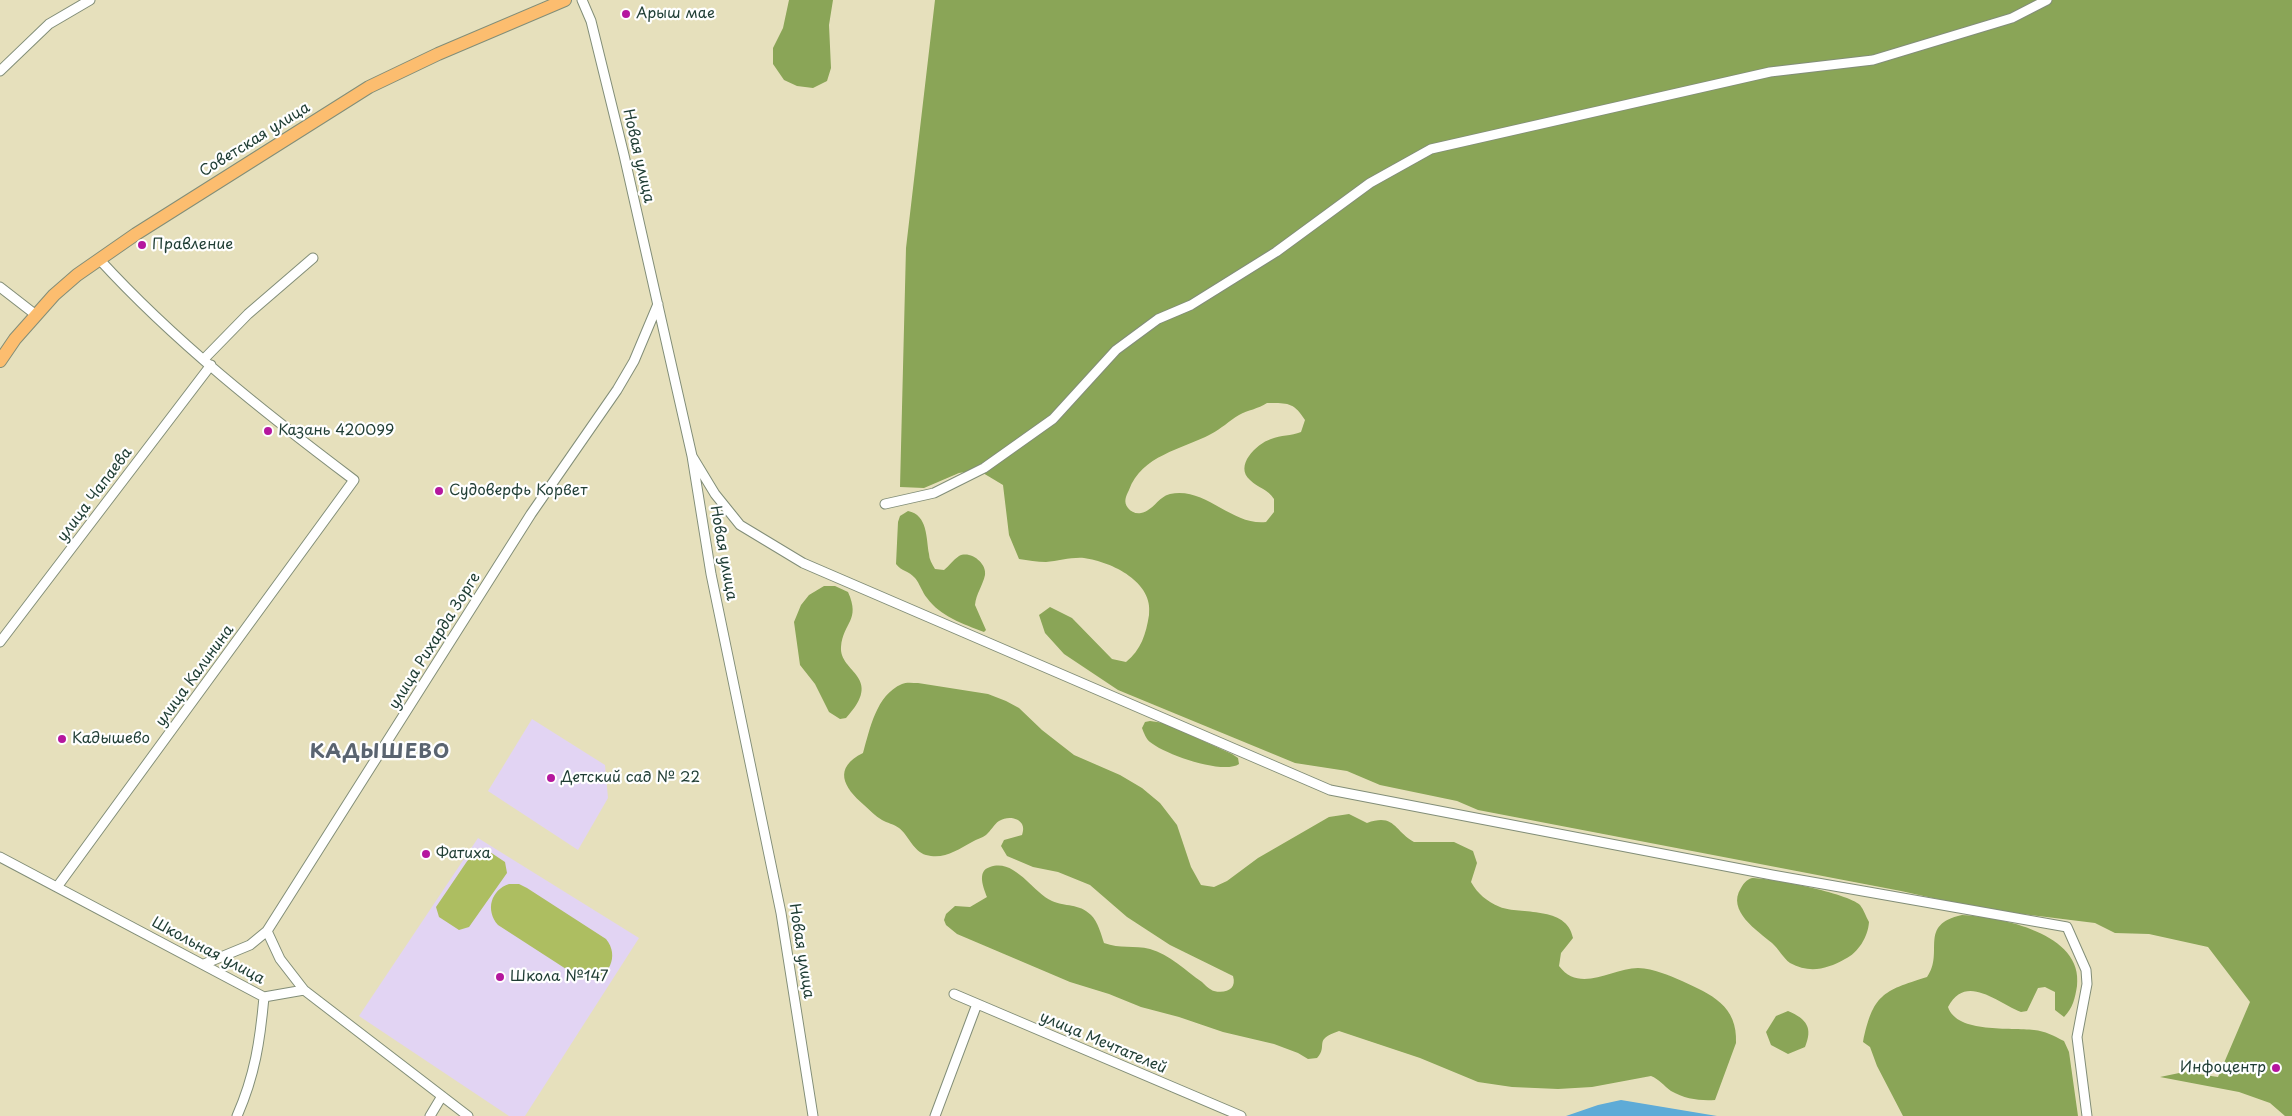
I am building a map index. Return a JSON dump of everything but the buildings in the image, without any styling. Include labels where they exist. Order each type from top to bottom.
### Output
[{"type":"main road","name":"Советская улица","points":[[0,361],[36,315],[62,288],[99,259],[369,87],[438,54],[565,0]]},
{"type":"street","points":[[0,71],[49,24],[90,0]]},
{"type":"street","name":"Новая улица","points":[[582,0],[591,21],[692,456],[711,574],[781,913],[813,1116]]},
{"type":"street","points":[[885,504],[934,493],[984,468],[1053,419],[1116,350],[1158,319],[1190,306],[1276,252],[1370,183],[1431,149],[1770,72],[1873,60],[2012,18],[2047,0]]},
{"type":"street","points":[[204,359],[248,314],[313,258]]},
{"type":"street","points":[[99,259],[136,300],[212,365]]},
{"type":"street","points":[[0,287],[36,315]]},
{"type":"street","name":"улица Рихарда Зорге","points":[[204,964],[250,944],[267,931],[536,508],[617,390],[634,361],[658,303]]},
{"type":"street","name":"улица Калинина","points":[[57,887],[354,480],[265,413],[212,365]]},
{"type":"street","name":"улица Чапаева","points":[[0,642],[212,365]]},
{"type":"street","points":[[692,456],[715,494],[740,525],[803,563],[1330,790],[1772,874],[2067,927],[2086,970],[2087,984],[2077,1037],[2087,1116]]},
{"type":"street","name":"Школьная улица","points":[[0,857],[264,997],[304,990]]},
{"type":"street","points":[[267,931],[280,959],[304,990],[468,1116]]},
{"type":"street","name":"улица Мечтателей","points":[[954,994],[1241,1116]]},
{"type":"street","points":[[237,1116],[248,1090],[260,1044],[264,997]]},
{"type":"street","points":[[935,1116],[977,1004]]},
{"type":"street","points":[[430,1116],[442,1096]]},
{"type":"shaded area","name":"Детский сад № 22","points":[[532,719],[605,765],[608,798],[578,850],[488,791]]},
{"type":"shaded area","name":"Школа №147","points":[[478,838],[639,938],[525,1116],[509,1116],[359,1016]]},
{"type":"green space","points":[[789,0],[833,0],[829,25],[831,68],[827,81],[813,88],[797,86],[784,80],[773,64],[773,48],[783,28]]},
{"type":"green space","points":[[935,0],[2292,0],[2292,1116],[2285,1116],[2270,1103],[2239,1092],[2160,1077],[2184,1072],[2218,1077],[2250,1002],[2208,947],[2149,934],[2115,933],[2095,923],[1982,909],[1901,891],[1478,810],[1457,801],[1380,785],[1347,771],[1295,763],[1118,690],[1064,654],[1045,633],[1039,615],[1050,607],[1072,618],[1112,659],[1126,662],[1142,641],[1149,615],[1149,603],[1145,593],[1138,584],[1118,569],[1095,560],[1079,558],[1046,562],[1019,559],[1009,535],[1003,485],[978,470],[959,473],[924,488],[900,487],[906,248]],"holes":[[[1267,403],[1289,405],[1297,410],[1305,420],[1301,432],[1265,442],[1254,450],[1246,462],[1244,468],[1250,480],[1269,493],[1274,499],[1274,512],[1266,522],[1254,522],[1242,518],[1207,500],[1183,493],[1170,494],[1145,512],[1137,513],[1128,508],[1126,499],[1135,478],[1153,461],[1211,434],[1242,413]]]},
{"type":"green space","points":[[908,511],[915,513],[923,522],[930,558],[935,569],[944,570],[959,556],[963,555],[973,556],[981,562],[985,575],[975,605],[986,630],[984,632],[952,619],[938,610],[925,596],[915,578],[896,564],[898,522],[900,516]]},
{"type":"green space","points":[[824,586],[835,586],[848,592],[853,609],[841,647],[842,656],[861,684],[861,693],[857,704],[846,718],[840,719],[829,712],[815,684],[800,665],[794,622],[801,605],[809,595]]},
{"type":"green space","points":[[918,683],[988,694],[1006,701],[1019,708],[1042,730],[1074,755],[1120,775],[1142,788],[1160,803],[1177,825],[1191,867],[1201,885],[1214,887],[1227,881],[1258,858],[1329,817],[1349,814],[1367,823],[1376,820],[1389,822],[1414,842],[1454,842],[1473,851],[1477,863],[1471,882],[1483,897],[1500,907],[1553,916],[1562,920],[1569,928],[1573,938],[1561,953],[1559,966],[1567,974],[1586,979],[1597,978],[1628,969],[1650,970],[1693,986],[1721,1003],[1732,1020],[1736,1043],[1715,1100],[1687,1098],[1671,1091],[1651,1076],[1592,1087],[1558,1089],[1512,1087],[1478,1082],[1420,1058],[1339,1031],[1323,1040],[1322,1050],[1317,1058],[1308,1059],[1274,1044],[1223,1032],[1179,1017],[1141,1007],[1109,994],[1070,982],[957,934],[946,925],[944,920],[946,914],[955,906],[970,907],[987,897],[982,881],[983,872],[990,867],[1007,867],[1023,877],[1052,901],[1086,911],[1096,921],[1104,943],[1157,951],[1177,963],[1214,991],[1223,992],[1230,990],[1234,980],[1233,976],[1170,945],[1127,917],[1090,885],[1058,872],[1033,867],[1007,856],[1001,846],[1004,840],[1022,835],[1023,830],[1021,822],[1013,818],[997,822],[983,837],[956,851],[945,855],[933,856],[922,853],[914,847],[899,828],[875,815],[851,791],[844,778],[845,771],[854,759],[863,753],[875,714],[886,696],[902,684]]},
{"type":"green space","points":[[1145,722],[1164,723],[1232,754],[1238,758],[1239,764],[1231,767],[1208,765],[1194,762],[1157,747],[1146,738],[1142,728]]},
{"type":"green space","points":[[484,848],[505,862],[507,873],[469,927],[459,930],[439,917],[436,907],[474,851]]},
{"type":"green space","points":[[1752,878],[1808,887],[1853,900],[1863,909],[1869,922],[1862,944],[1850,956],[1825,968],[1804,968],[1790,963],[1774,945],[1746,920],[1741,912],[1737,896],[1744,883]]},
{"type":"green space","points":[[509,884],[519,884],[527,888],[606,939],[611,946],[612,954],[608,969],[597,978],[580,978],[498,925],[492,913],[492,901],[498,891]]},
{"type":"green space","points":[[1962,915],[1997,919],[2036,931],[2054,941],[2067,953],[2076,968],[2077,986],[2075,995],[2070,1010],[2064,1017],[2055,1010],[2055,992],[2045,987],[2038,988],[2027,1011],[2021,1012],[1992,997],[1972,991],[1963,992],[1955,997],[1948,1007],[1953,1016],[1962,1022],[1986,1028],[2038,1031],[2064,1041],[2069,1052],[2078,1116],[1903,1116],[1877,1066],[1870,1047],[1863,1042],[1867,1026],[1876,1004],[1882,997],[1899,986],[1927,977],[1932,968],[1934,958],[1936,932],[1940,925]]},
{"type":"green space","points":[[1788,1011],[1804,1021],[1807,1025],[1808,1034],[1805,1047],[1788,1054],[1771,1045],[1766,1032],[1776,1016]]},
{"type":"water","points":[[1621,1100],[1717,1116],[1566,1116],[1598,1105]]},
{"type":"place","name":"Арыш мае","points":[[626,14]]},
{"type":"place","name":"Правление","points":[[142,245]]},
{"type":"place","name":"Казань 420099","points":[[268,431]]},
{"type":"place","name":"Судоверфь Корвет","points":[[439,491]]},
{"type":"place","name":"Кадышево","points":[[62,739]]},
{"type":"place","name":"Детский сад № 22","points":[[551,778]]},
{"type":"place","name":"Фатиха","points":[[426,854]]},
{"type":"place","name":"Школа №147","points":[[500,977]]},
{"type":"place","name":"Инфоцентр","points":[[2276,1068]]},
{"type":"district","name":"КАДЫШЕВО","points":[[380,752]]}]
